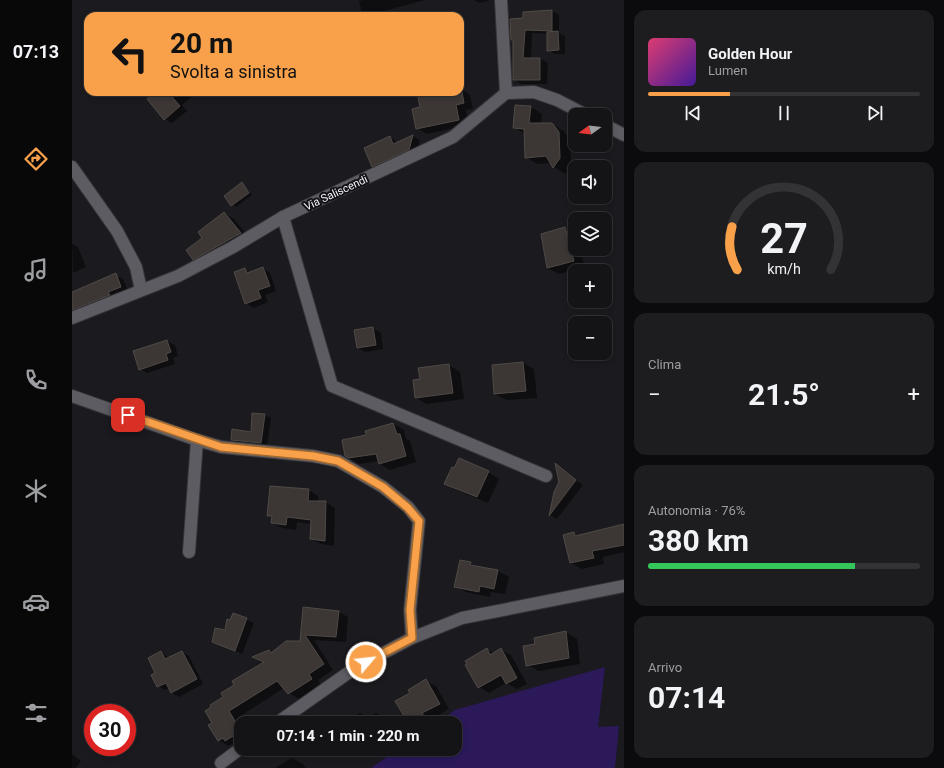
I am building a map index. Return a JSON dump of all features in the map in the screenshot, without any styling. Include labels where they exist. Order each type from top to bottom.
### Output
[{"type":"street","points":[[502,0],[506,93],[534,92],[558,100],[573,108]]},
{"type":"street","name":"Via Saliscendi","points":[[72,318],[178,276],[233,248],[283,217],[453,137],[506,93]]},
{"type":"street","points":[[612,129],[624,135]]},
{"type":"street","points":[[72,167],[117,231],[136,267],[141,290]]},
{"type":"street","points":[[283,217],[332,386],[546,476]]},
{"type":"street","points":[[72,396],[221,447],[313,456],[338,461],[383,487],[408,508],[419,521],[410,610],[412,638]]},
{"type":"street","points":[[189,552],[197,440]]},
{"type":"street","points":[[287,716],[355,668],[412,638],[462,618],[624,586]]},
{"type":"street","points":[[221,762],[234,753]]},
{"type":"shaded area","points":[[605,667],[598,727],[619,726],[615,768],[371,768],[388,756],[462,756],[462,716],[446,716],[455,710]]},
{"type":"building","points":[[552,10],[552,31],[525,30],[523,58],[540,58],[540,80],[513,80],[513,40],[511,40],[510,19],[523,18],[523,12]]},
{"type":"building","points":[[558,31],[559,50],[547,51],[547,32]]},
{"type":"building","points":[[151,96],[171,96],[180,106],[164,120],[147,99]]},
{"type":"building","points":[[418,96],[463,96],[464,103],[456,105],[459,120],[416,129],[412,109],[420,107]]},
{"type":"building","points":[[515,105],[531,106],[529,123],[552,123],[559,132],[560,158],[553,168],[546,156],[525,158],[524,129],[513,128]]},
{"type":"building","points":[[413,135],[409,150],[372,167],[364,148],[390,136],[393,144]]},
{"type":"building","points":[[242,182],[249,193],[231,206],[224,196]]},
{"type":"building","points":[[224,212],[241,233],[193,260],[186,250],[202,238],[198,232]]},
{"type":"building","points":[[565,227],[568,238],[568,256],[573,256],[574,261],[547,268],[541,234]]},
{"type":"building","points":[[263,267],[270,286],[258,290],[261,298],[245,304],[234,272],[245,268],[247,273]]},
{"type":"building","points":[[116,273],[121,287],[108,292],[110,295],[72,310],[72,292]]},
{"type":"building","points":[[373,327],[376,345],[357,348],[354,330]]},
{"type":"building","points":[[167,340],[171,352],[166,354],[168,360],[139,370],[133,351]]},
{"type":"building","points":[[523,362],[526,391],[494,394],[492,365]]},
{"type":"building","points":[[449,364],[453,393],[415,398],[413,380],[420,379],[418,368]]},
{"type":"building","points":[[252,413],[265,414],[261,443],[231,440],[232,429],[251,432]]},
{"type":"building","points":[[393,423],[397,434],[400,434],[406,456],[379,464],[376,454],[348,458],[345,456],[342,440],[366,435],[365,431]]},
{"type":"building","points":[[459,458],[489,471],[477,497],[444,484],[452,467],[454,468]]},
{"type":"building","points":[[555,463],[576,480],[549,516],[554,492],[559,482]]},
{"type":"building","points":[[270,486],[309,489],[308,501],[326,501],[325,541],[310,539],[311,520],[287,517],[286,525],[271,523],[272,516],[267,516]]},
{"type":"building","points":[[624,524],[624,545],[592,551],[594,558],[570,563],[563,535],[574,532],[575,536]]},
{"type":"building","points":[[460,560],[471,562],[470,565],[498,570],[494,589],[480,586],[479,592],[454,587]]},
{"type":"building","points":[[303,607],[339,611],[336,637],[305,635],[324,664],[309,674],[312,679],[288,694],[277,681],[229,711],[234,719],[234,735],[225,741],[223,738],[218,741],[208,725],[212,723],[205,711],[211,707],[210,705],[223,697],[221,693],[234,685],[232,681],[264,662],[252,657],[269,650],[271,653],[286,641],[300,641]]},
{"type":"building","points":[[233,613],[247,618],[235,651],[212,642],[215,628],[225,630],[227,619],[230,620]]},
{"type":"building","points":[[566,631],[569,658],[526,666],[523,646],[535,644],[534,638]]},
{"type":"building","points":[[487,648],[490,655],[501,648],[517,678],[506,684],[501,675],[478,688],[465,665],[467,664],[465,661]]},
{"type":"building","points":[[161,651],[165,659],[182,651],[197,679],[171,693],[166,683],[157,687],[151,675],[155,673],[148,658]]},
{"type":"building","points":[[426,679],[440,704],[422,713],[424,716],[404,716],[395,701],[410,693],[408,690]]},
{"type":"route","points":[[128,415],[221,447],[313,456],[338,461],[383,487],[408,508],[419,521],[410,610],[412,638],[366,662]]}]
